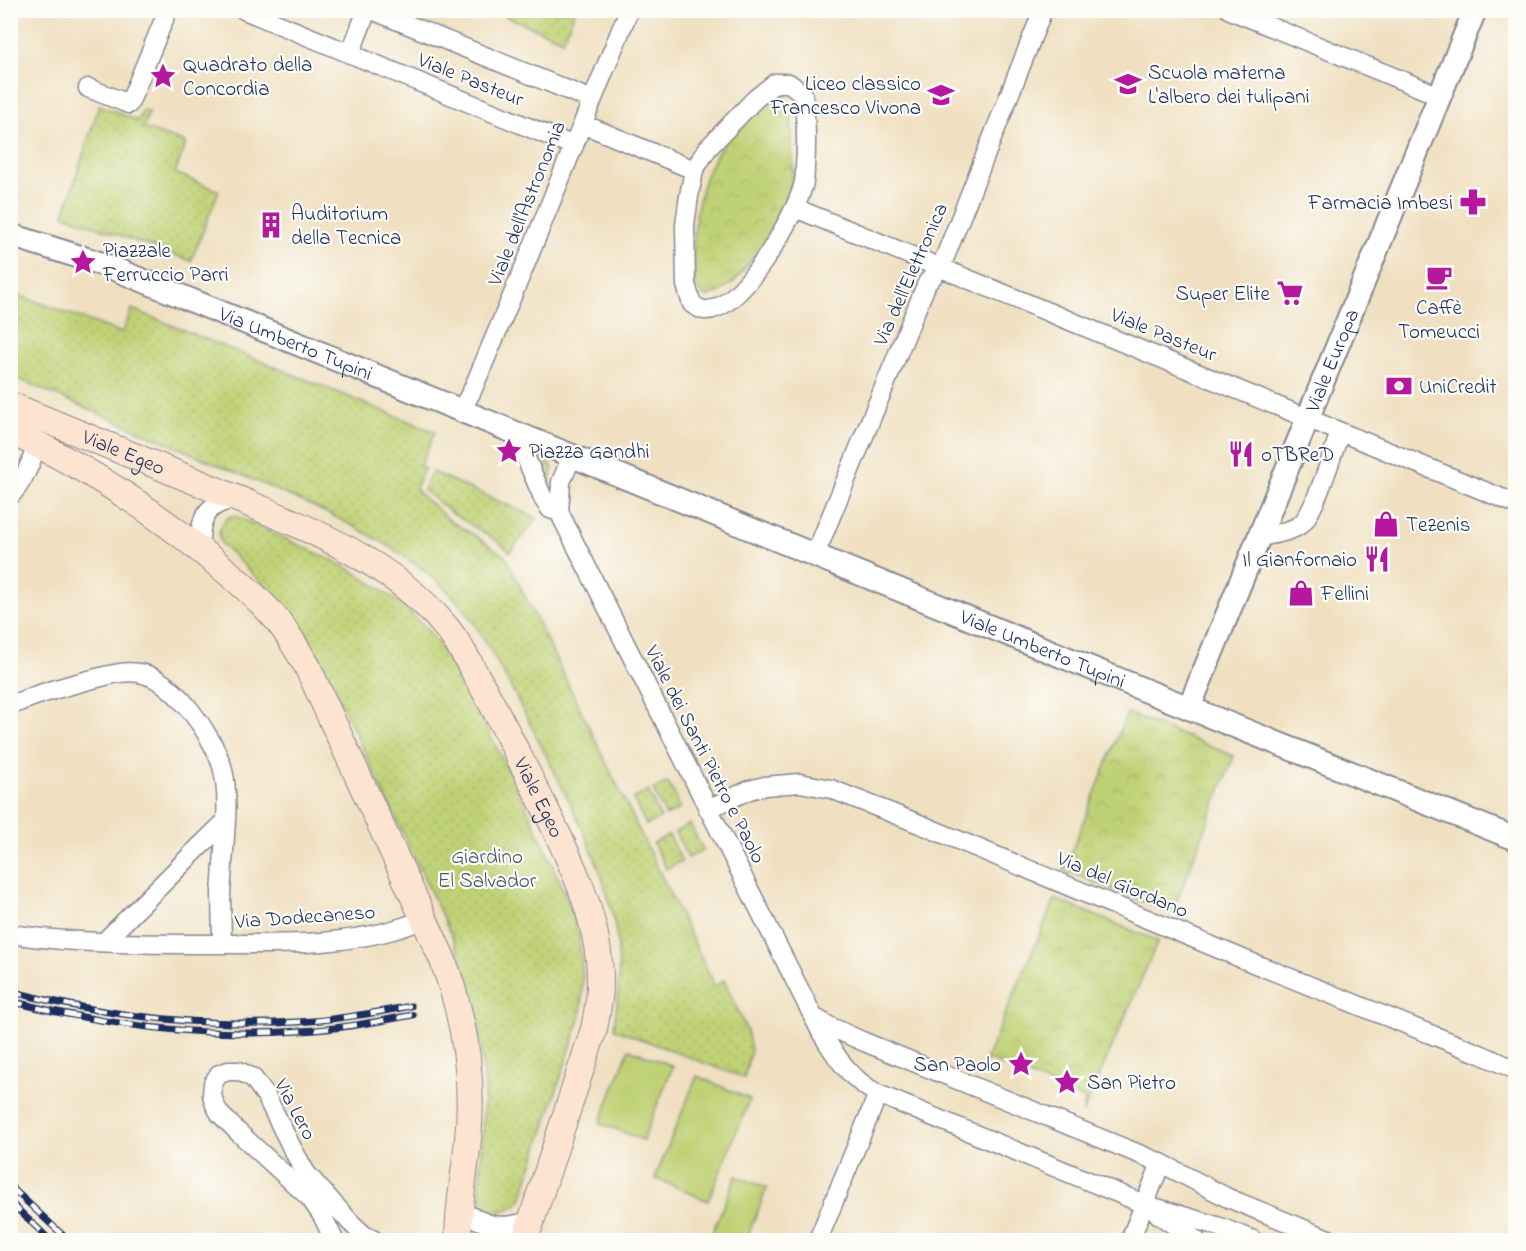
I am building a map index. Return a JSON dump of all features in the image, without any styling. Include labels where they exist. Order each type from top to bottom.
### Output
[{"type":"main road","name":"Viale Egeo","points":[[10,405],[311,531],[354,553],[403,586],[436,616],[465,655],[552,824],[580,888],[598,946],[600,994],[597,1015],[588,1050],[528,1231]]},
{"type":"main road","name":"Viale Egeo","points":[[10,431],[103,481],[200,549],[254,596],[277,619],[294,643],[312,676],[442,958],[456,998],[465,1039],[470,1084],[470,1120],[458,1240]]},
{"type":"street","points":[[88,88],[129,104],[168,10]]},
{"type":"street","name":"Viale Pasteur","points":[[244,10],[574,146]]},
{"type":"street","name":"Viale Pasteur","points":[[350,54],[369,10],[592,100]]},
{"type":"street","name":"Viale dell'Astronomia","points":[[454,407],[472,391],[629,10]]},
{"type":"street","name":"Via dell'Elettronica","points":[[815,555],[927,283],[941,267],[1043,10]]},
{"type":"street","points":[[1230,10],[1440,96]]},
{"type":"street","name":"Viale Europa","points":[[1189,708],[1475,10]]},
{"type":"street","points":[[775,83],[789,83],[803,94],[806,116],[806,156],[804,184],[795,207],[775,246],[740,292],[716,308],[703,310],[692,304],[686,285],[685,225],[694,170],[708,148],[755,99],[775,83]]},
{"type":"street","points":[[583,124],[694,170]]},
{"type":"street","name":"Viale Pasteur","points":[[795,207],[1515,504]]},
{"type":"street","name":"Via Umberto Tupini","points":[[10,235],[99,263],[454,407]]},
{"type":"street","points":[[454,407],[572,456],[561,482],[559,512],[550,508],[544,500],[515,434]]},
{"type":"street","points":[[1260,537],[1292,529],[1304,520],[1318,493],[1340,432]]},
{"type":"street","points":[[10,496],[27,472],[37,444]]},
{"type":"street","name":"Viale Umberto Tupini","points":[[572,456],[1515,839]]},
{"type":"street","points":[[200,549],[201,526],[206,513],[217,504],[236,499]]},
{"type":"street","name":"Viale dei Santi Pietro e Paolo","points":[[559,512],[821,1032],[842,1065],[858,1081],[878,1094],[1144,1204]]},
{"type":"street","name":"Via Dodecaneso","points":[[10,706],[46,691],[121,673],[137,672],[156,678],[181,699],[214,747],[226,784],[222,944]]},
{"type":"street","name":"Via del Giordano","points":[[708,809],[749,790],[765,786],[800,783],[831,789],[1515,1070]]},
{"type":"street","points":[[104,942],[226,821]]},
{"type":"street","name":"Via Dodecaneso","points":[[10,934],[56,940],[104,942],[298,943],[375,935],[424,919]]},
{"type":"street","points":[[814,1017],[829,1026],[1161,1163],[1228,1198],[1331,1240]]},
{"type":"street","name":"Via Lero","points":[[334,1240],[323,1217],[310,1198],[230,1125],[217,1109],[212,1095],[213,1083],[219,1074],[239,1071],[253,1078],[266,1096],[292,1150],[306,1173],[351,1223],[364,1235],[374,1240]]},
{"type":"street","points":[[818,1240],[878,1094]]},
{"type":"street","points":[[1130,1240],[1161,1163]]},
{"type":"street","points":[[1144,1204],[1196,1240]]},
{"type":"street","points":[[1144,1204],[1217,1226],[1253,1240]]},
{"type":"street","name":"Viale Egeo","points":[[460,1210],[480,1222],[496,1226],[518,1225],[528,1231]]},
{"type":"green space","points":[[507,10],[575,11],[563,40],[505,16]]},
{"type":"green space","points":[[777,94],[785,94],[791,106],[793,169],[788,205],[768,238],[735,281],[718,293],[705,297],[695,283],[694,274],[695,220],[701,191],[711,164],[730,136]]},
{"type":"green space","points":[[99,105],[138,121],[143,110],[149,112],[143,128],[186,143],[175,173],[219,191],[191,261],[64,215]]},
{"type":"green space","points":[[10,292],[122,333],[132,309],[435,432],[420,467],[425,469],[416,486],[418,492],[450,521],[506,557],[715,986],[724,980],[747,1031],[751,1050],[744,1078],[614,1029],[618,951],[610,905],[596,860],[566,794],[506,678],[474,623],[450,593],[400,554],[344,521],[11,376]]},
{"type":"green space","points":[[534,460],[553,467],[547,486]]},
{"type":"green space","points":[[432,472],[537,518],[510,552],[499,542],[453,514],[423,489]]},
{"type":"green space","name":"Giardino El Salvador","points":[[230,516],[236,516],[353,571],[404,607],[427,629],[447,656],[473,701],[526,806],[560,881],[579,937],[583,977],[581,1015],[522,1197],[519,1202],[508,1209],[496,1211],[490,1209],[481,1200],[479,1184],[485,1086],[478,1024],[468,977],[453,939],[320,659],[299,622],[221,543],[220,528]]},
{"type":"green space","points":[[1127,713],[1234,756],[1172,913],[1064,870]]},
{"type":"green space","points":[[668,782],[681,808],[666,816],[653,790]]},
{"type":"green space","points":[[648,791],[661,818],[646,825],[633,799]]},
{"type":"green space","points":[[690,824],[703,850],[688,858],[675,832]]},
{"type":"green space","points":[[669,835],[682,861],[666,869],[653,843]]},
{"type":"green space","points":[[1055,899],[1158,941],[1083,1113],[1085,1099],[990,1060],[984,1064]]},
{"type":"green space","points":[[629,1049],[673,1066],[643,1140],[600,1123]]},
{"type":"green space","points":[[697,1076],[750,1099],[708,1201],[655,1178]]},
{"type":"green space","points":[[736,1176],[767,1188],[746,1240],[709,1240]]},
{"type":"railway","points":[[10,991],[117,1013],[224,1023],[311,1021],[411,1006]]},
{"type":"railway","points":[[10,1001],[117,1023],[227,1033],[314,1030],[413,1015]]},
{"type":"railway","points":[[10,1186],[68,1240]]},
{"type":"railway","points":[[10,1202],[50,1240]]},
{"type":"place","name":"Quadrato della Concordia","points":[[163,76]]},
{"type":"place","name":"Scuola materna L'albero dei tulipani","points":[[1128,84]]},
{"type":"place","name":"Liceo classico Francesco Vivona","points":[[941,95]]},
{"type":"place","name":"Farmacia Imbesi","points":[[1473,202]]},
{"type":"place","name":"Auditorium della Tecnica","points":[[271,225]]},
{"type":"place","name":"Piazzale Ferruccio Parri","points":[[83,262]]},
{"type":"place","name":"Caffè Tomeucci","points":[[1439,277]]},
{"type":"place","name":"Super Elite","points":[[1290,293]]},
{"type":"place","name":"UniCredit","points":[[1399,386]]},
{"type":"place","name":"Piazza Gandhi","points":[[509,451]]},
{"type":"place","name":"oTBReD","points":[[1241,454]]},
{"type":"place","name":"Tezenis","points":[[1386,524]]},
{"type":"place","name":"Il Gianfornaio","points":[[1377,559]]},
{"type":"place","name":"Fellini","points":[[1301,593]]},
{"type":"place","name":"San Paolo","points":[[1021,1064]]},
{"type":"place","name":"San Pietro","points":[[1067,1082]]}]
